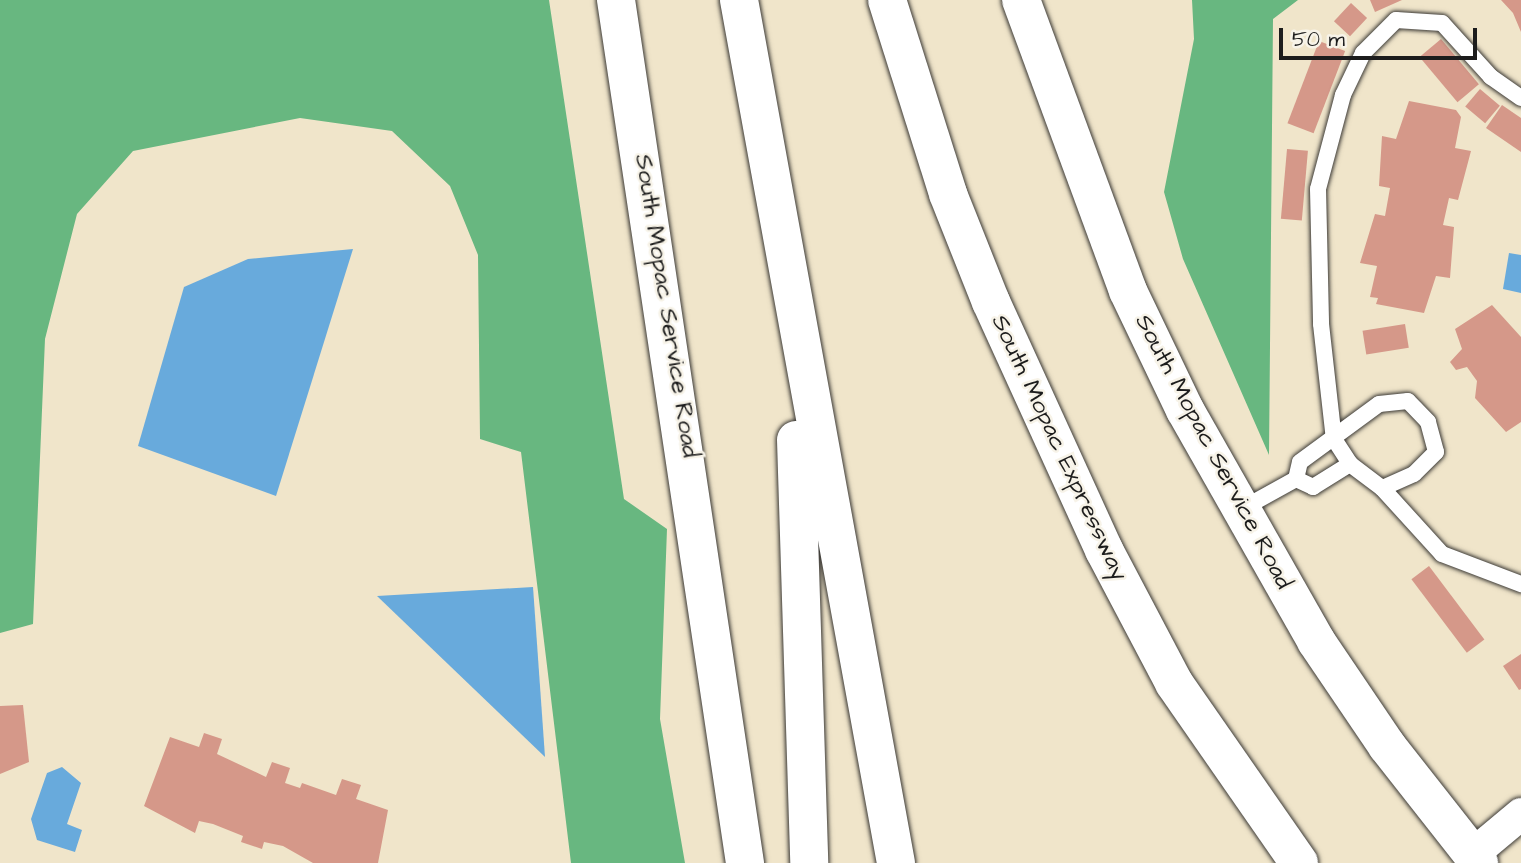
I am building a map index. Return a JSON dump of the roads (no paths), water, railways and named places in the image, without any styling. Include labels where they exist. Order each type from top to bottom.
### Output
[{"type":"main road","name":"South Mopac Service Road","points":[[616,0],[745,863]]},
{"type":"main road","points":[[739,0],[789,298],[896,863]]},
{"type":"main road","name":"South Mopac Expressway","points":[[887,0],[986,290],[1104,550],[1174,682],[1299,863]]},
{"type":"main road","name":"South Mopac Service Road","points":[[1021,0],[1128,291],[1240,511],[1387,746],[1476,859]]},
{"type":"main road","points":[[789,298],[809,863]]},
{"type":"street","points":[[1476,859],[1521,814]]},
{"type":"lane","points":[[1521,98],[1490,77],[1442,23],[1396,20],[1363,53],[1343,95],[1318,189],[1321,324],[1334,439],[1350,464],[1382,488],[1442,554],[1521,584]]},
{"type":"lane","points":[[1240,511],[1296,479],[1300,462],[1379,404],[1408,401],[1428,422],[1436,452],[1414,474],[1382,488]]},
{"type":"lane","points":[[1296,479],[1313,487],[1350,464]]},
{"type":"water","points":[[353,249],[276,496],[138,446],[184,287],[248,259]]},
{"type":"water","points":[[1509,253],[1521,255],[1521,293],[1503,289]]},
{"type":"water","points":[[533,587],[545,757],[377,596]]},
{"type":"water","points":[[62,767],[81,783],[67,824],[82,830],[75,852],[37,840],[31,819],[47,773]]}]
